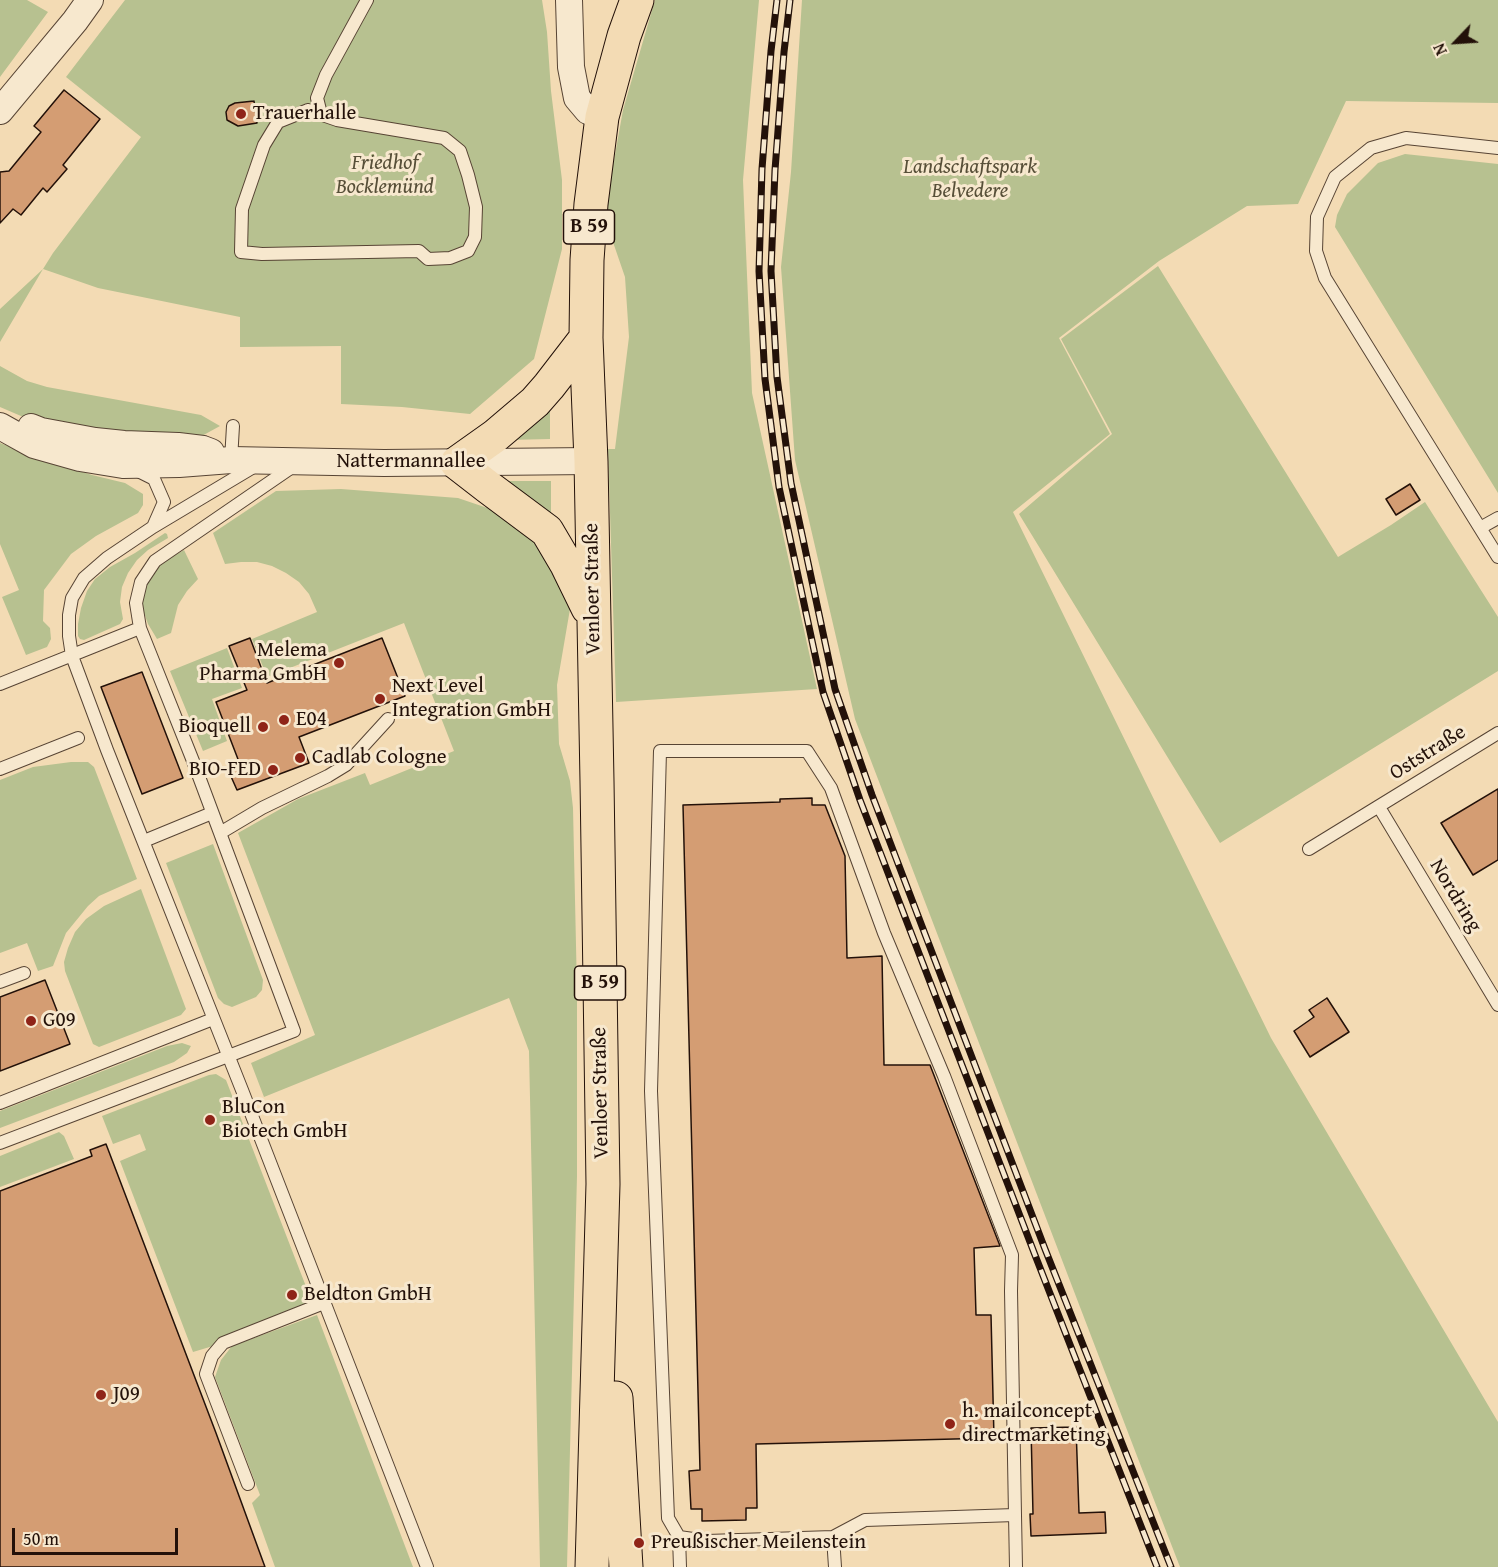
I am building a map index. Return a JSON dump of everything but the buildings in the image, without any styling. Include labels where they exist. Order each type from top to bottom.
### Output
[{"type":"main road","name":"Venloer Straße","points":[[592,1567],[603,1184],[598,805],[591,461],[586,338],[587,260],[591,204],[602,117],[624,36],[638,0]]},
{"type":"main road","points":[[586,338],[535,402],[495,436],[457,463],[547,531],[593,618]]},
{"type":"main road","name":"Venloer Straße","points":[[603,1184],[626,1567]]},
{"type":"street","points":[[0,111],[90,0]]},
{"type":"street","points":[[569,0],[571,67],[577,98],[588,111],[602,117]]},
{"type":"street","name":"Nattermannallee","points":[[0,413],[41,431],[124,444],[203,449],[231,460]]},
{"type":"street","name":"Nattermannallee","points":[[0,426],[34,445],[80,458],[123,465],[231,460],[457,463],[591,461]]},
{"type":"lane","points":[[321,114],[317,98],[326,75],[367,0]]},
{"type":"lane","points":[[308,110],[321,114],[337,120],[444,138],[460,151],[476,207],[475,237],[468,251],[450,258],[428,259],[419,251],[262,254],[241,252],[242,209],[264,145],[278,122],[308,110]]},
{"type":"lane","points":[[1498,148],[1406,138],[1371,148],[1335,177],[1317,218],[1316,250],[1325,278],[1498,557]]},
{"type":"lane","points":[[231,460],[233,426]]},
{"type":"lane","points":[[263,461],[153,527],[107,558],[84,578],[72,598],[69,636],[72,656],[107,750],[427,1567]]},
{"type":"lane","points":[[0,1143],[294,1031],[140,628],[136,603],[141,582],[155,561],[301,462]]},
{"type":"lane","points":[[123,465],[154,479],[164,502],[153,527]]},
{"type":"lane","points":[[1480,528],[1498,518]]},
{"type":"lane","points":[[0,684],[140,628]]},
{"type":"lane","points":[[220,833],[262,808],[346,765],[388,719]]},
{"type":"lane","name":"Oststraße","points":[[1309,849],[1498,733]]},
{"type":"lane","points":[[0,769],[78,738]]},
{"type":"lane","points":[[680,1567],[679,1537],[668,1518],[651,1091],[660,751],[807,751],[831,788],[884,933],[944,1076],[1012,1255],[1016,1567]]},
{"type":"lane","name":"Nordring","points":[[1378,807],[1498,1005]]},
{"type":"lane","points":[[144,841],[212,813]]},
{"type":"lane","points":[[0,982],[24,973]]},
{"type":"lane","points":[[0,1103],[213,1019]]},
{"type":"lane","points":[[248,1484],[206,1374],[212,1356],[223,1343],[324,1303]]},
{"type":"lane","points":[[679,1537],[708,1541],[833,1537],[865,1520],[1015,1515]]},
{"type":"lane","points":[[833,1537],[835,1567]]},
{"type":"green space","points":[[0,0],[27,0],[48,12],[0,77]]},
{"type":"green space","name":"Friedhof Bocklemünd","points":[[125,0],[542,0],[562,180],[562,249],[534,359],[470,414],[341,404],[341,346],[240,347],[240,317],[98,288],[43,269],[141,137],[66,77]]},
{"type":"green space","points":[[655,0],[759,0],[743,180],[752,393],[817,689],[616,702],[608,449],[615,449],[629,337],[625,277],[604,216],[623,110]]},
{"type":"green space","name":"Landschaftspark Belvedere","points":[[802,0],[1498,0],[1498,103],[1346,101],[1298,204],[1247,206],[1159,261],[1059,338],[1110,434],[1013,512],[1271,1038],[1498,1422],[1498,1567],[1180,1567],[855,719],[795,460],[781,267],[791,172]]},
{"type":"green space","points":[[1405,154],[1498,164],[1498,493],[1335,227],[1337,215],[1347,194],[1378,163]]},
{"type":"green space","points":[[1158,266],[1338,557],[1425,502],[1498,617],[1498,671],[1220,843],[1019,514],[1112,434],[1061,339]]},
{"type":"green space","points":[[43,269],[0,342],[0,309]]},
{"type":"green space","points":[[0,366],[27,381],[47,387],[201,415],[220,426],[189,443],[35,422],[0,407]]},
{"type":"green space","points":[[550,398],[550,439],[507,440]]},
{"type":"green space","points":[[0,443],[92,475],[125,483],[143,494],[143,505],[138,513],[96,536],[71,554],[44,590],[43,621],[50,628],[51,639],[47,647],[26,655],[2,597],[19,590],[0,544]]},
{"type":"green space","points":[[504,481],[551,481],[549,519]]},
{"type":"green space","points":[[341,489],[458,498],[502,513],[533,537],[554,570],[570,609],[557,685],[559,744],[570,781],[573,808],[577,991],[577,1176],[567,1567],[540,1567],[529,1051],[509,998],[264,1097],[251,1063],[315,1035],[238,833],[298,799],[365,773],[370,785],[454,751],[404,623],[267,677],[252,639],[317,612],[309,594],[299,582],[286,573],[257,562],[225,564],[213,533],[276,491]]},
{"type":"green space","points":[[165,533],[168,538],[148,550],[128,573],[122,587],[120,602],[123,619],[120,624],[84,640],[80,639],[78,624],[81,608],[87,591],[95,579]]},
{"type":"green space","points":[[184,550],[198,579],[178,605],[171,633],[157,639],[143,610],[141,599],[143,590],[160,564]]},
{"type":"green space","points":[[227,648],[242,688],[212,699],[227,741],[203,751],[170,671]]},
{"type":"green space","points":[[88,762],[94,767],[137,879],[99,896],[88,906],[66,933],[53,966],[38,971],[27,943],[0,953],[0,780],[33,767]]},
{"type":"green space","points":[[213,844],[263,980],[262,990],[256,997],[232,1007],[224,1004],[218,998],[166,863]]},
{"type":"green space","points":[[141,889],[186,1009],[181,1015],[99,1047],[93,1044],[65,971],[64,962],[75,932],[86,919],[104,906]]},
{"type":"green space","points":[[182,1043],[191,1046],[187,1053],[174,1062],[0,1128],[0,1111],[167,1046]]},
{"type":"green space","points":[[216,1074],[226,1080],[312,1302],[219,1338],[213,1346],[193,1352],[120,1161],[146,1150],[140,1134],[113,1144],[102,1116]]},
{"type":"green space","points":[[59,1132],[64,1136],[74,1159],[0,1187],[0,1156]]},
{"type":"green space","points":[[317,1315],[413,1567],[275,1567],[252,1503],[260,1495],[215,1377],[221,1360],[232,1346]]},
{"type":"railway","points":[[777,0],[762,169],[759,271],[765,379],[779,487],[823,692],[860,800],[1157,1567]]},
{"type":"railway","points":[[790,0],[775,170],[771,271],[777,377],[791,483],[835,689],[872,795],[1045,1249],[1171,1567]]},
{"type":"place","name":"Trauerhalle","points":[[241,114]]},
{"type":"place","name":"Melema Pharma GmbH","points":[[339,663]]},
{"type":"place","name":"Next Level Integration GmbH","points":[[380,699]]},
{"type":"place","name":"E04","points":[[284,720]]},
{"type":"place","name":"Bioquell","points":[[263,727]]},
{"type":"place","name":"Cadlab Cologne","points":[[300,758]]},
{"type":"place","name":"BIO-FED","points":[[273,770]]},
{"type":"place","name":"G09","points":[[31,1021]]},
{"type":"place","name":"BluCon Biotech GmbH","points":[[210,1120]]},
{"type":"place","name":"Beldton GmbH","points":[[292,1295]]},
{"type":"place","name":"J09","points":[[101,1395]]},
{"type":"place","name":"h. mailconcept directmarketing","points":[[950,1424]]},
{"type":"place","name":"Preußischer Meilenstein","points":[[639,1543]]}]
